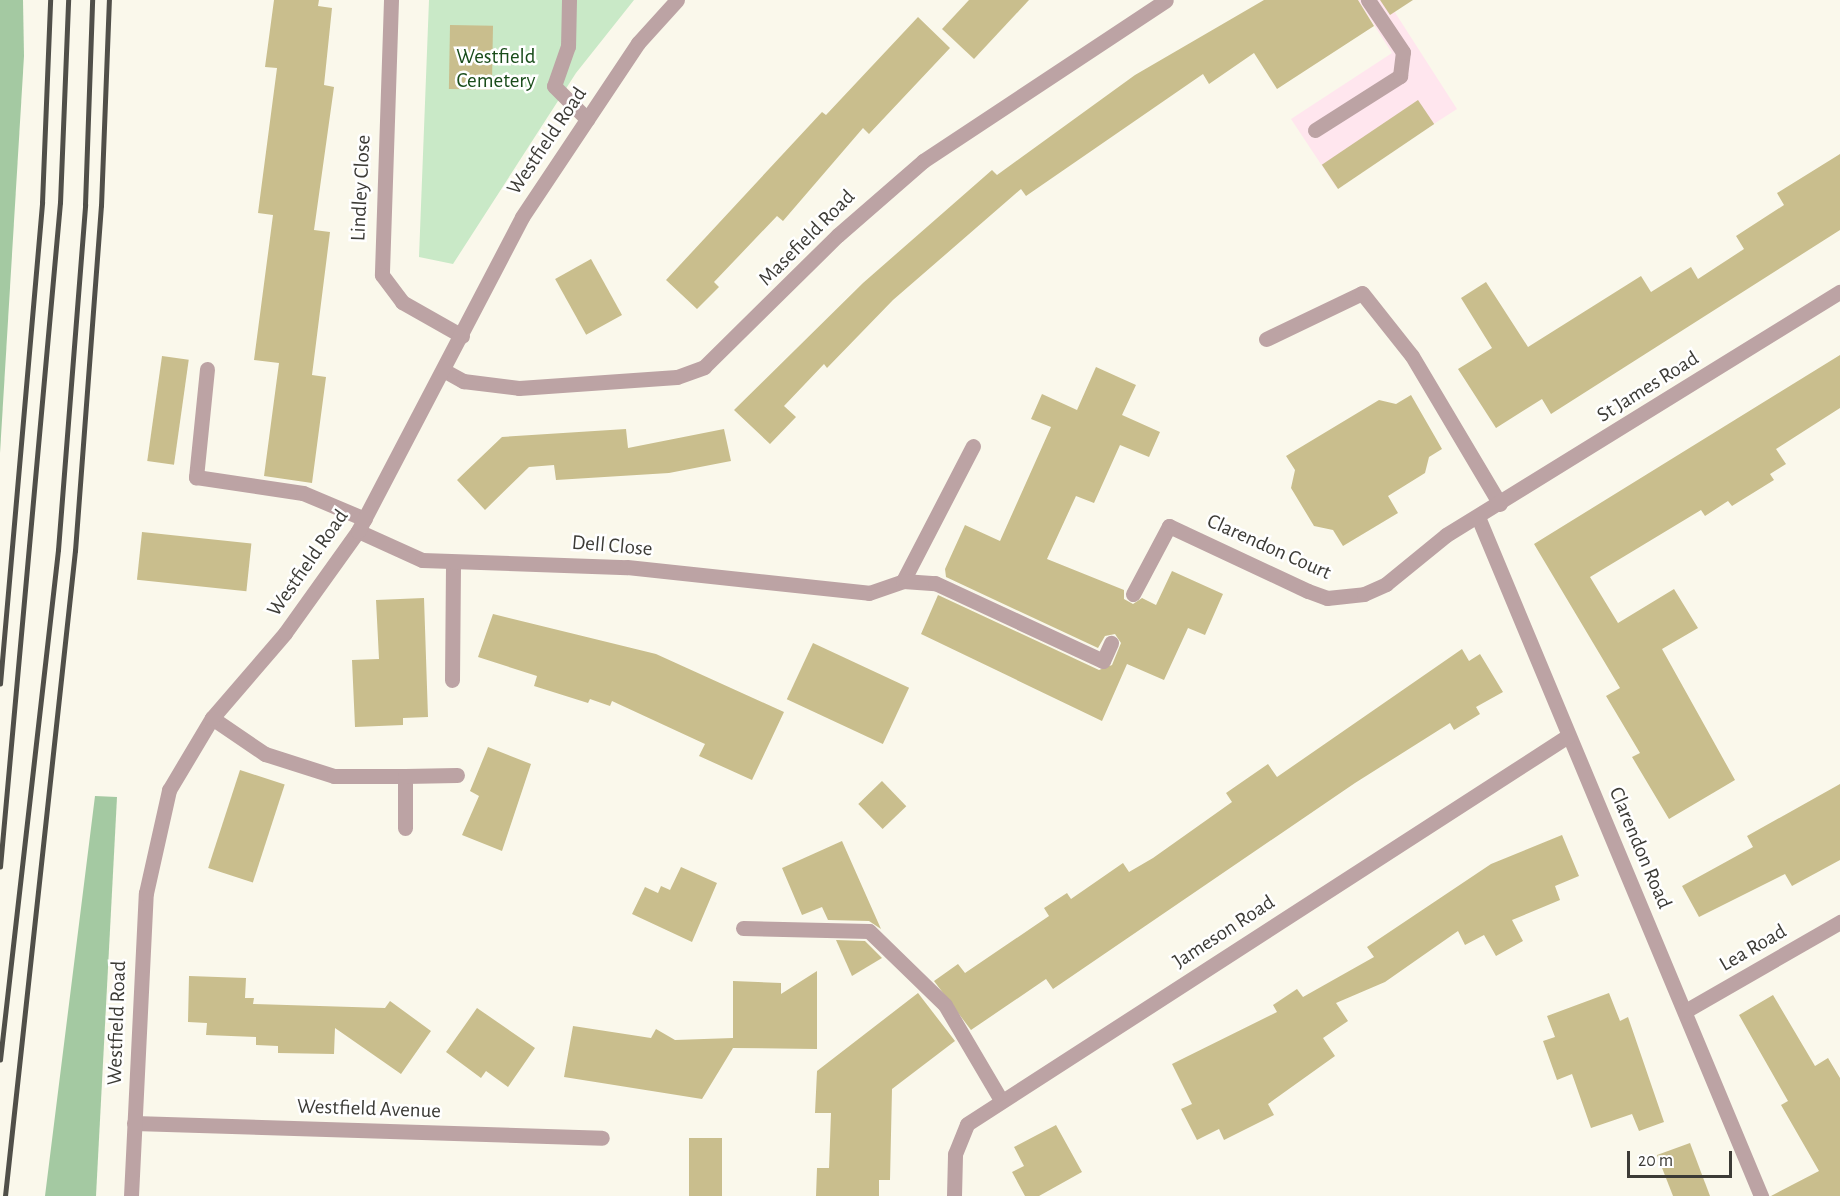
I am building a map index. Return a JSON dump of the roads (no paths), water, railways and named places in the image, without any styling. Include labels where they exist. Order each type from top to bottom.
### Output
[{"type":"street","name":"Lindley Close","points":[[391,0],[382,275],[402,302],[462,336]]},
{"type":"street","points":[[569,0],[568,46],[554,86],[587,119]]},
{"type":"street","name":"Westfield Road","points":[[131,1196],[151,858],[169,790],[212,718],[285,633],[361,525],[445,371],[522,217],[638,43],[677,0]]},
{"type":"street","name":"Masefield Road","points":[[445,371],[463,381],[519,388],[677,377],[704,367],[915,167],[1166,0]]},
{"type":"street","points":[[1315,130],[1400,76],[1403,52],[1368,0]]},
{"type":"street","name":"St James Road","points":[[1478,517],[1840,292]]},
{"type":"street","points":[[1266,339],[1362,293],[1412,356],[1500,504]]},
{"type":"street","name":"Dell Close","points":[[207,369],[196,477],[303,493],[361,525],[389,549],[453,563],[509,559],[627,567],[869,593],[903,581]]},
{"type":"street","points":[[973,446],[903,581],[935,583],[1103,661],[1111,643]]},
{"type":"street","name":"Clarendon Court","points":[[1133,594],[1169,526],[1327,598],[1364,594],[1386,584],[1446,535],[1478,517]]},
{"type":"street","name":"Clarendon Road","points":[[1478,517],[1568,736],[1687,1010],[1761,1196]]},
{"type":"street","points":[[452,680],[453,563]]},
{"type":"street","points":[[212,718],[264,754],[334,776],[457,775]]},
{"type":"street","name":"Jameson Road","points":[[954,1196],[959,1137],[1001,1100],[1568,736]]},
{"type":"street","points":[[405,776],[405,828]]},
{"type":"street","name":"Lea Road","points":[[1687,1010],[1840,922]]},
{"type":"street","points":[[743,928],[869,931],[945,1005],[1001,1100]]},
{"type":"street","name":"Westfield Avenue","points":[[134,1123],[602,1138]]},
{"type":"railway","points":[[0,684],[42,203],[50,0]]},
{"type":"railway","points":[[0,867],[60,203],[68,0]]},
{"type":"railway","points":[[0,1060],[58,550],[85,205],[92,0]]},
{"type":"railway","points":[[5,1196],[75,551],[101,206],[109,0]]},
{"type":"park label","name":"Westfield Cemetery","points":[[496,69]]}]
